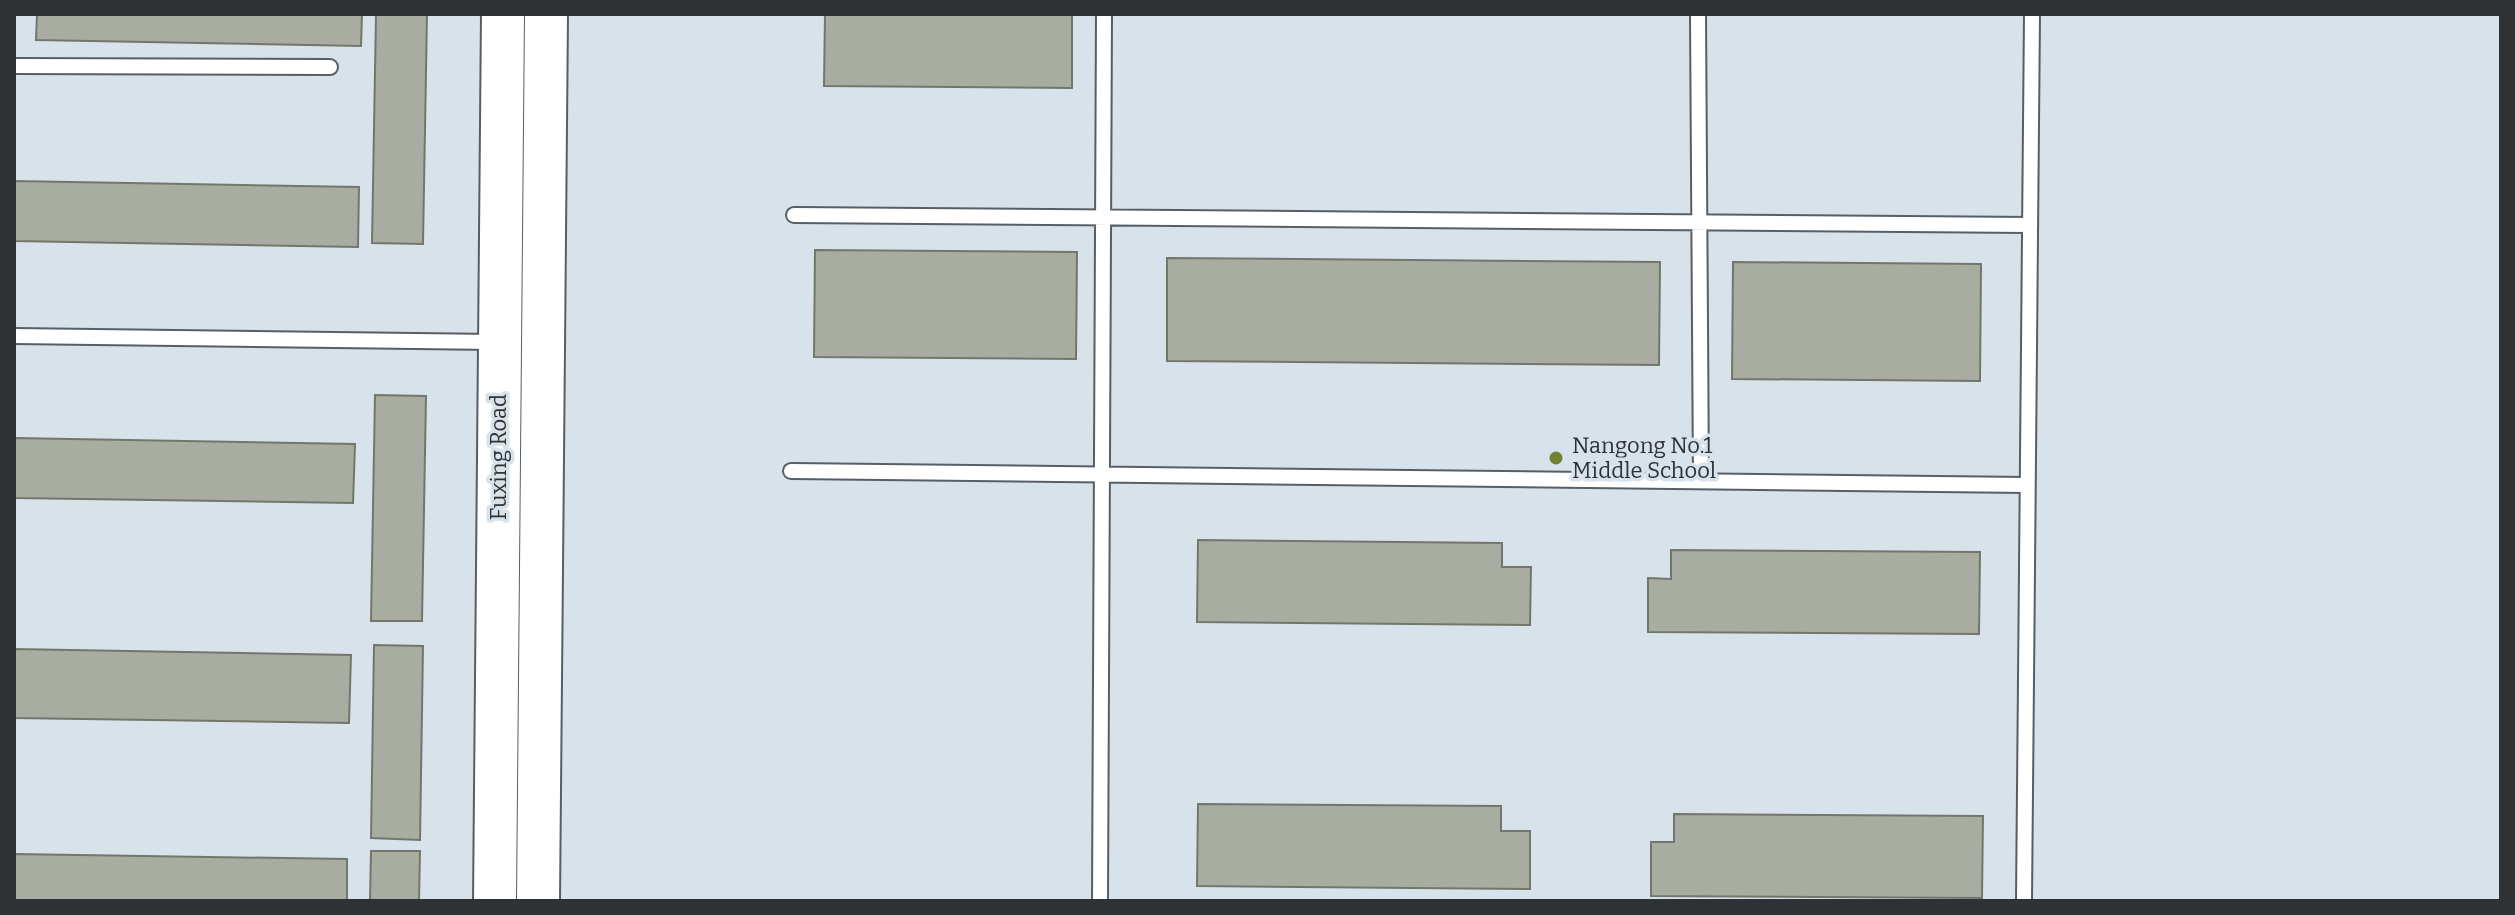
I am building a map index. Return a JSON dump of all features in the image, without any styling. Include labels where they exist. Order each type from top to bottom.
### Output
[{"type":"street","name":"Fuxing Road","points":[[495,901],[503,14]]},
{"type":"street","name":"Fuxing Road","points":[[538,901],[546,14]]},
{"type":"lane","points":[[1100,901],[1104,14]]},
{"type":"lane","points":[[1698,14],[1701,481]]},
{"type":"lane","points":[[2024,901],[2032,14]]},
{"type":"lane","points":[[14,66],[330,67]]},
{"type":"lane","points":[[794,215],[2030,225]]},
{"type":"lane","points":[[14,336],[500,342]]},
{"type":"lane","points":[[791,471],[2027,485]]},
{"type":"building","points":[[37,14],[362,14],[361,46],[36,40]]},
{"type":"building","points":[[376,14],[427,14],[423,244],[372,243]]},
{"type":"building","points":[[825,14],[1072,14],[1072,88],[824,86]]},
{"type":"building","points":[[14,181],[359,187],[358,247],[14,241]]},
{"type":"building","points":[[815,250],[1077,252],[1076,359],[814,357]]},
{"type":"building","points":[[1167,258],[1660,262],[1659,365],[1167,361]]},
{"type":"building","points":[[1733,262],[1981,264],[1980,381],[1732,379]]},
{"type":"building","points":[[375,395],[426,396],[422,621],[371,621]]},
{"type":"building","points":[[14,438],[355,444],[353,503],[14,498]]},
{"type":"building","points":[[1198,540],[1502,543],[1502,567],[1531,567],[1530,625],[1197,622]]},
{"type":"building","points":[[1671,550],[1980,552],[1979,634],[1648,632],[1648,578],[1671,579]]},
{"type":"building","points":[[374,645],[423,646],[420,840],[371,838]]},
{"type":"building","points":[[14,649],[351,655],[349,723],[14,718]]},
{"type":"building","points":[[1198,804],[1501,806],[1501,831],[1530,831],[1530,889],[1197,886]]},
{"type":"building","points":[[1674,814],[1983,816],[1982,898],[1651,896],[1651,842],[1674,842]]},
{"type":"building","points":[[371,851],[420,851],[419,901],[370,901]]},
{"type":"building","points":[[14,854],[347,859],[347,901],[14,901]]},
{"type":"place","name":"Nangong No.1 Middle School","points":[[1556,458]]}]
